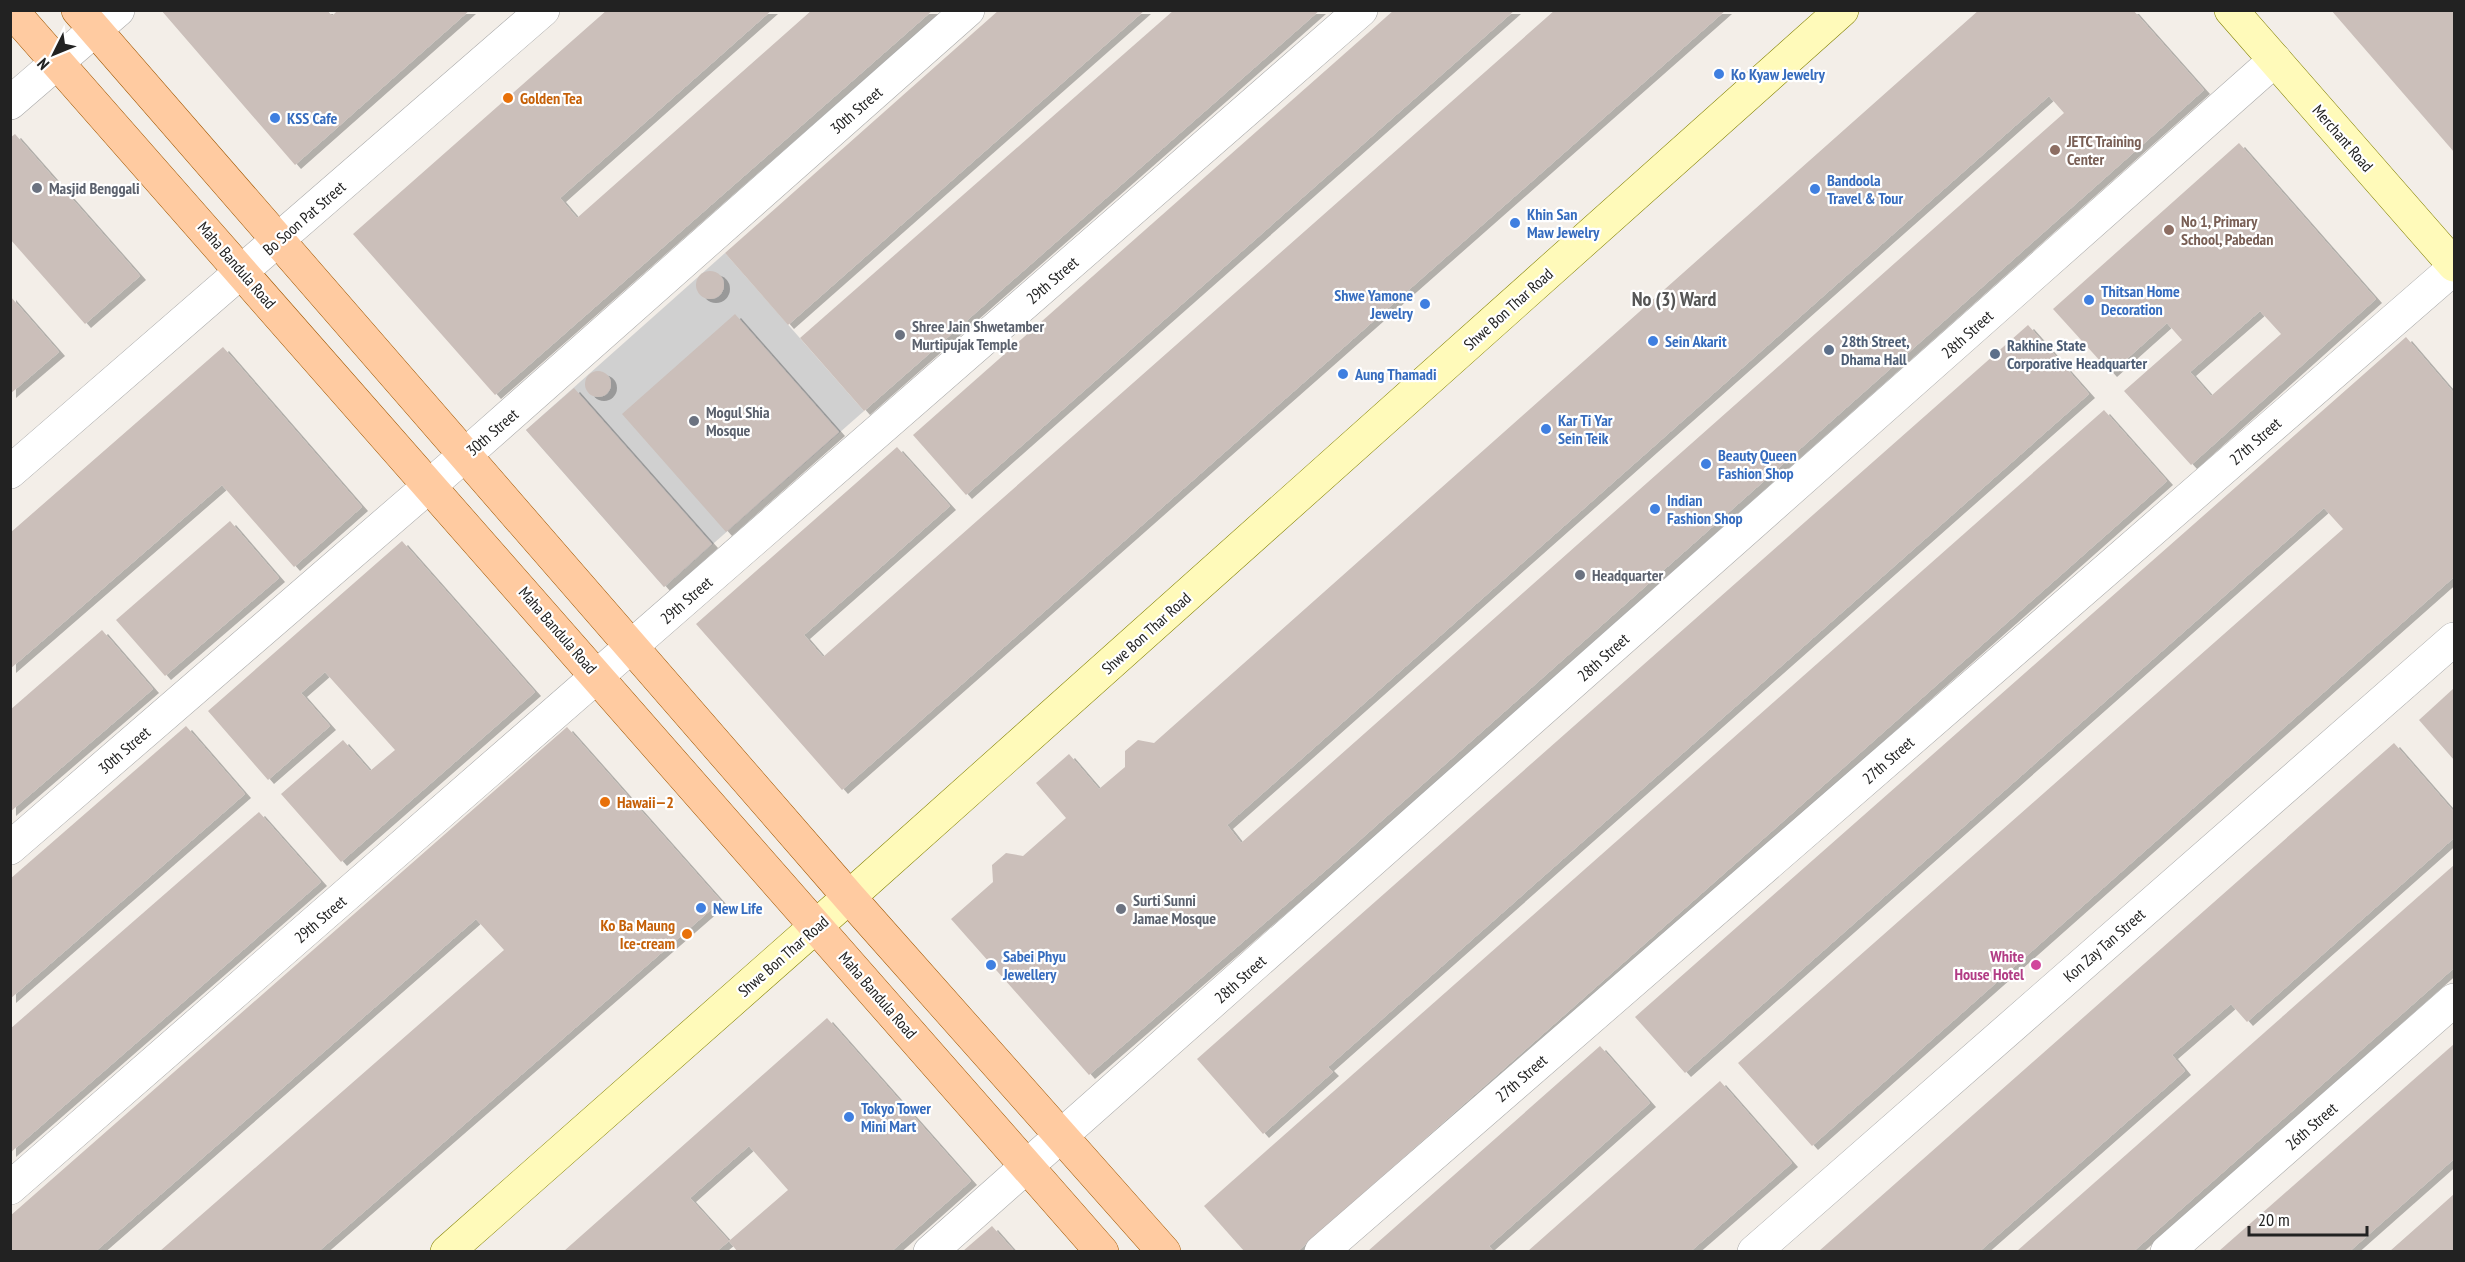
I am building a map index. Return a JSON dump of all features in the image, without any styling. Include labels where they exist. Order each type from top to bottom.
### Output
[{"type":"main road","name":"Maha Bandula Road","points":[[12,10],[1102,1251]]},
{"type":"main road","name":"Shwe Bon Thar Road","points":[[447,1251],[817,926],[1842,10]]},
{"type":"main road","name":"Merchant Road","points":[[2231,10],[2454,266]]},
{"type":"main road","points":[[97,17],[278,241],[849,897],[1164,1251]]},
{"type":"street","name":"Bo Soon Pat Street","points":[[10,472],[543,10]]},
{"type":"street","name":"30th Street","points":[[10,848],[465,456],[968,10]]},
{"type":"street","name":"29th Street","points":[[10,1188],[1361,10]]},
{"type":"street","points":[[10,103],[59,62],[97,17]]},
{"type":"street","name":"28th Street","points":[[930,1251],[1062,1137],[2275,60]]},
{"type":"street","name":"27th Street","points":[[1321,1251],[2454,266]]},
{"type":"street","name":"Kon Zay Tan Street","points":[[1754,1251],[2454,639]]},
{"type":"street","name":"26th Street","points":[[2167,1251],[2454,1000]]},
{"type":"shaded area","name":"Mogul Shia Mosque","points":[[725,253],[864,411],[664,587],[526,430]]},
{"type":"building","points":[[161,10],[327,10],[332,16],[338,10],[470,10],[295,165]]},
{"type":"building","points":[[607,10],[772,10],[560,198],[577,218],[812,10],[933,10],[495,395],[353,234]]},
{"type":"building","points":[[999,10],[1145,10],[788,325],[725,253]]},
{"type":"building","points":[[1174,10],[1320,10],[864,411],[800,338]]},
{"type":"building","points":[[1394,10],[1515,10],[966,495],[913,435]]},
{"type":"building","points":[[1555,10],[1726,10],[842,790],[696,624],[897,447],[950,506],[804,635],[823,657]]},
{"type":"building","points":[[1979,10],[2133,10],[2204,90],[1333,864],[1089,1075],[951,919],[993,882],[992,865],[1006,853],[1023,856],[1066,818],[1036,783],[1069,754],[1099,789],[1125,767],[1125,751],[1138,740],[1154,743]],"holes":[[[2049,96],[2064,113],[1241,843],[1227,825]]]},
{"type":"building","points":[[2331,10],[2454,10],[2454,152]]},
{"type":"building","name":"Masjid Benggali","points":[[15,134],[140,276],[85,324],[10,239],[10,138]]},
{"type":"building","points":[[2239,143],[2376,299],[2191,465],[2124,391],[2182,340],[2167,323],[2111,373],[2053,309]],"holes":[[[2260,311],[2281,334],[2211,396],[2190,372]]]},
{"type":"building","points":[[710,271],[720,275],[724,285],[720,295],[710,299],[700,295],[696,285],[700,275]]},
{"type":"building","points":[[10,296],[59,352],[10,394]]},
{"type":"building","points":[[735,314],[839,432],[726,532],[622,414]]},
{"type":"building","points":[[2028,325],[2089,394],[1328,1067],[1333,1072],[1263,1134],[1197,1059]]},
{"type":"building","points":[[2406,337],[2454,393],[2454,577],[1812,1146],[1738,1063],[2343,529],[2324,508],[1685,1073],[1635,1017]]},
{"type":"building","points":[[223,347],[362,507],[294,567],[222,485],[10,669],[10,533]]},
{"type":"building","points":[[598,371],[608,374],[611,384],[608,394],[598,397],[588,394],[585,384],[588,374]]},
{"type":"building","points":[[574,388],[712,544],[664,587],[526,430]]},
{"type":"building","points":[[2104,410],[2167,481],[1298,1251],[1244,1251],[1204,1206]]},
{"type":"building","points":[[230,521],[279,578],[165,676],[116,620]]},
{"type":"building","points":[[402,541],[535,692],[341,862],[281,794],[343,740],[370,771],[395,750],[325,672],[301,693],[330,726],[268,780],[208,711]]},
{"type":"building","points":[[102,630],[153,689],[10,812],[10,710]]},
{"type":"building","points":[[2454,688],[2454,760],[2419,720]]},
{"type":"building","points":[[186,726],[245,794],[10,999],[10,879]]},
{"type":"building","points":[[567,727],[721,901],[319,1251],[160,1251],[504,950],[476,919],[96,1251],[10,1251],[10,1216]]},
{"type":"building","points":[[2394,743],[2454,812],[2454,838],[2247,1022],[2231,1004],[2172,1055],[2185,1071],[1980,1251],[1819,1251]]},
{"type":"building","points":[[259,812],[321,882],[10,1153],[10,1029]]},
{"type":"building","points":[[2454,865],[2454,968],[2134,1251],[2017,1251]]},
{"type":"building","points":[[827,1018],[971,1181],[892,1251],[737,1251],[729,1241],[717,1251],[564,1251]],"holes":[[[749,1146],[788,1190],[729,1241],[690,1198]]]},
{"type":"building","points":[[2454,1044],[2454,1159],[2350,1251],[2219,1251]]},
{"type":"building","points":[[1600,1046],[1650,1103],[1489,1246],[1493,1251],[1368,1251]]},
{"type":"building","points":[[1720,1081],[1792,1163],[1691,1251],[1528,1251]]},
{"type":"building","points":[[2454,1194],[2454,1251],[2390,1251],[2425,1220]]},
{"type":"building","points":[[992,1226],[1014,1251],[963,1251]]},
{"type":"place","name":"Ko Kyaw Jewelry","points":[[1719,74]]},
{"type":"place","name":"Golden Tea","points":[[508,98]]},
{"type":"place","name":"KSS Cafe","points":[[275,118]]},
{"type":"place","name":"JETC Training Center","points":[[2055,150]]},
{"type":"place","name":"Masjid Benggali","points":[[37,188]]},
{"type":"place","name":"Bandoola Travel & Tour","points":[[1815,189]]},
{"type":"place","name":"Khin San Maw Jewelry","points":[[1515,223]]},
{"type":"place","name":"No 1, Primary School, Pabedan","points":[[2169,230]]},
{"type":"place","name":"Thitsan Home Decoration","points":[[2089,300]]},
{"type":"place","name":"Shwe Yamone Jewelry","points":[[1425,304]]},
{"type":"place","name":"Shree Jain Shwetamber Murtipujak Temple","points":[[900,335]]},
{"type":"place","name":"Sein Akarit","points":[[1653,341]]},
{"type":"place","name":"28th Street, Dhama Hall","points":[[1829,350]]},
{"type":"place","name":"Rakhine State Corporative Headquarter","points":[[1995,354]]},
{"type":"place","name":"Aung Thamadi","points":[[1343,374]]},
{"type":"place","name":"Mogul Shia Mosque","points":[[694,421]]},
{"type":"place","name":"Kar Ti Yar Sein Teik","points":[[1546,429]]},
{"type":"place","name":"Beauty Queen Fashion Shop","points":[[1706,464]]},
{"type":"place","name":"Indian Fashion Shop","points":[[1655,509]]},
{"type":"place","name":"Headquarter","points":[[1580,575]]},
{"type":"place","name":"Hawaii—2","points":[[605,802]]},
{"type":"place","name":"New Life","points":[[701,908]]},
{"type":"place","name":"Surti Sunni Jamae Mosque","points":[[1121,909]]},
{"type":"place","name":"Ko Ba Maung Ice-cream","points":[[687,934]]},
{"type":"place","name":"Sabei Phyu Jewellery","points":[[991,965]]},
{"type":"place","name":"White House Hotel","points":[[2036,965]]},
{"type":"place","name":"Tokyo Tower Mini Mart","points":[[849,1117]]},
{"type":"district","name":"No (3) Ward","points":[[1674,299]]}]
